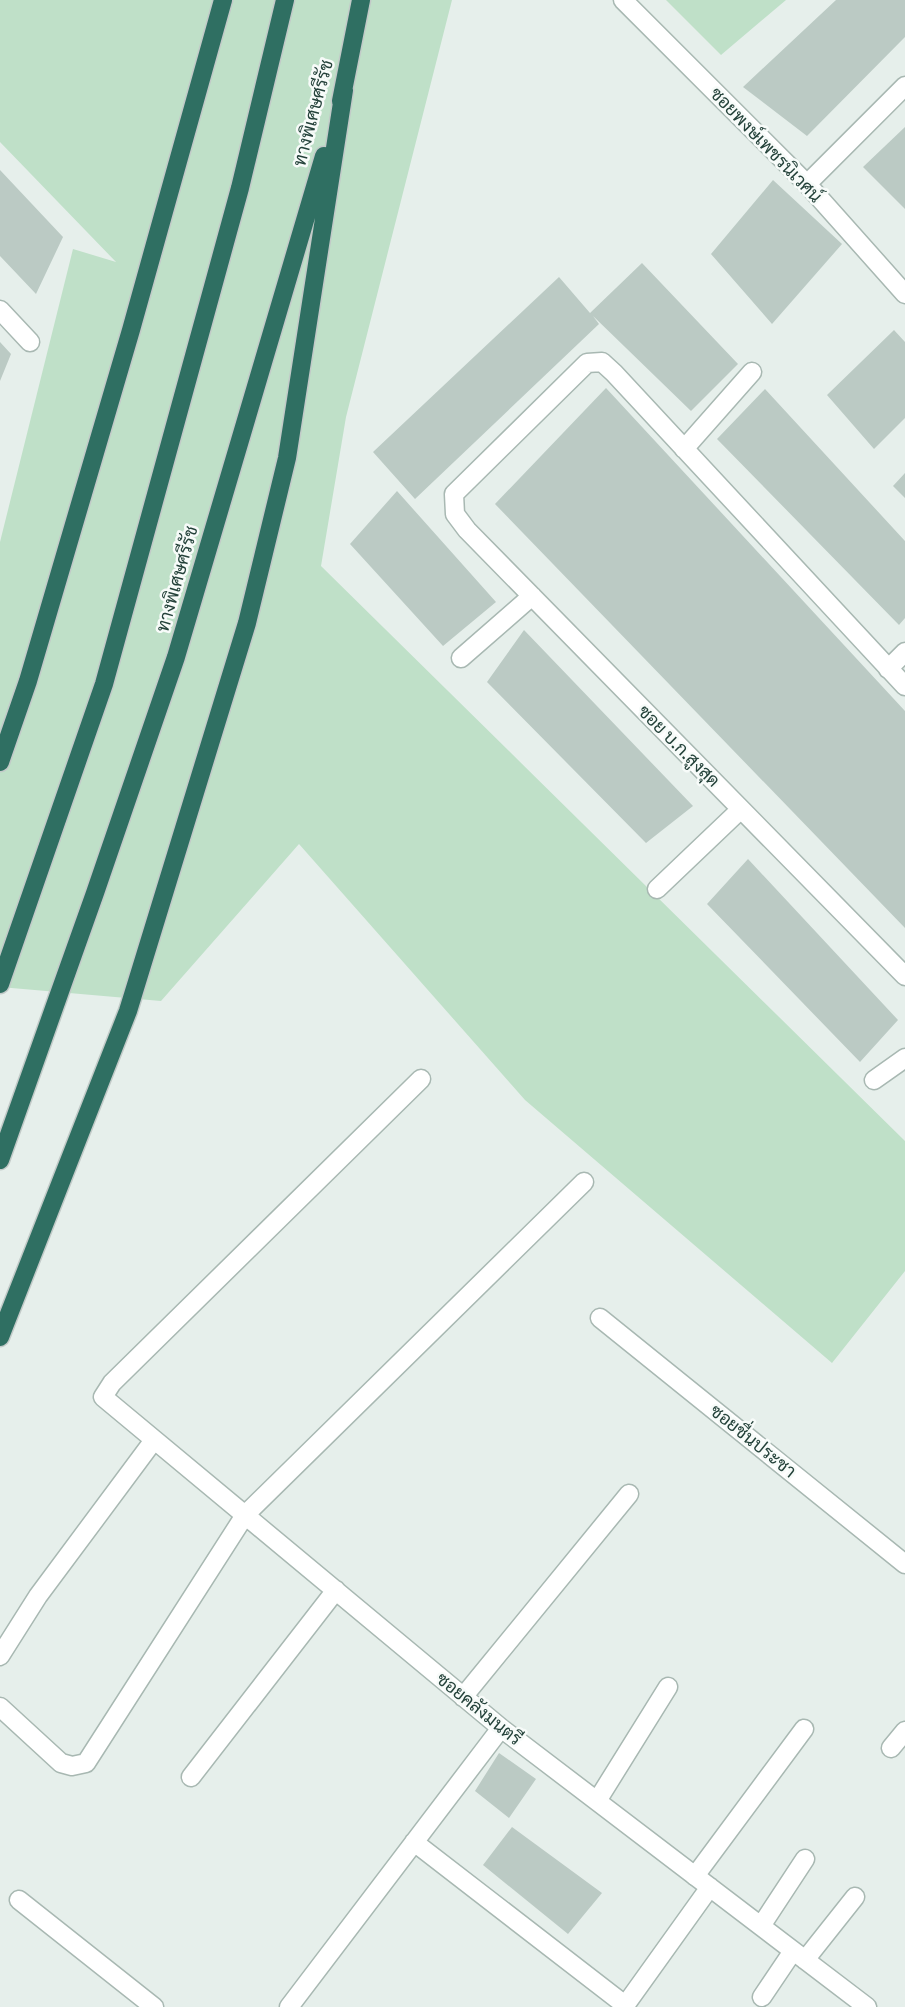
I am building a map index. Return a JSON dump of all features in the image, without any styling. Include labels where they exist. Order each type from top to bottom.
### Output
[{"type":"highway","points":[[0,762],[28,681],[131,330],[223,0]]},
{"type":"highway","points":[[0,984],[104,684],[240,188],[285,0]]},
{"type":"highway","name":"ทางพิเศษศรีรัช","points":[[0,1160],[176,657],[344,90],[361,0]]},
{"type":"highway","points":[[0,1337],[128,1011],[247,622],[287,459],[344,90]]},
{"type":"street","name":"ซอยพงษ์เพชรนิเวศน์","points":[[623,0],[807,184],[905,294]]},
{"type":"street","points":[[807,184],[905,86]]},
{"type":"street","points":[[0,310],[30,342]]},
{"type":"street","name":"ซอย บ.ก.สูงสุด","points":[[684,448],[602,362],[587,363],[454,494],[455,514],[467,530],[905,976]]},
{"type":"street","points":[[752,372],[684,448],[905,687]]},
{"type":"street","points":[[460,658],[532,596]]},
{"type":"street","points":[[888,669],[905,652]]},
{"type":"street","points":[[657,890],[741,809]]},
{"type":"street","points":[[874,1080],[905,1058]]},
{"type":"street","name":"ซอยคลังมนตรี","points":[[421,1079],[112,1383],[103,1397],[501,1728],[867,2007]]},
{"type":"street","points":[[0,1707],[61,1762],[72,1766],[86,1763],[245,1515],[584,1182]]},
{"type":"street","name":"ซอยชื่นประชา","points":[[600,1318],[905,1564]]},
{"type":"street","points":[[0,1656],[38,1596],[154,1440]]},
{"type":"street","points":[[464,1697],[628,1494]]},
{"type":"street","points":[[191,1777],[336,1590]]},
{"type":"street","points":[[597,1801],[668,1686]]},
{"type":"street","points":[[289,2007],[501,1728]]},
{"type":"street","points":[[695,1876],[804,1729]]},
{"type":"street","points":[[891,1748],[905,1731]]},
{"type":"street","points":[[414,1842],[625,2006],[710,1887]]},
{"type":"street","points":[[761,1926],[806,1859]]},
{"type":"street","points":[[762,1996],[855,1897]]},
{"type":"street","points":[[19,1900],[154,2007]]},
{"type":"green space","points":[[0,0],[452,0],[346,417],[321,566],[905,1141],[905,1271],[832,1363],[525,1100],[299,844],[161,1001],[0,987],[0,542],[73,249],[116,262],[0,142]]},
{"type":"green space","points":[[666,0],[786,0],[721,55]]},
{"type":"building","points":[[836,0],[905,0],[905,37],[807,136],[743,87]]},
{"type":"building","points":[[905,127],[905,209],[863,167]]},
{"type":"building","points":[[0,170],[63,237],[36,294],[0,256]]},
{"type":"building","points":[[773,180],[842,244],[772,324],[711,254]]},
{"type":"building","points":[[642,263],[738,364],[691,411],[593,316],[599,324],[415,499],[373,452],[559,277],[590,313]]},
{"type":"building","points":[[894,330],[905,342],[905,418],[874,449],[827,395]]},
{"type":"building","points":[[0,342],[11,354],[0,381]]},
{"type":"building","points":[[606,388],[905,711],[905,928],[495,504]]},
{"type":"building","points":[[765,389],[905,541],[905,618],[899,625],[717,439]]},
{"type":"building","points":[[905,473],[905,498],[893,486]]},
{"type":"building","points":[[397,491],[496,602],[443,646],[350,544]]},
{"type":"building","points":[[524,630],[693,806],[646,843],[487,682]]},
{"type":"building","points":[[748,859],[898,1020],[860,1062],[707,904]]},
{"type":"building","points":[[499,1753],[536,1779],[509,1818],[475,1791]]},
{"type":"building","points":[[512,1827],[602,1893],[568,1934],[483,1865]]}]
